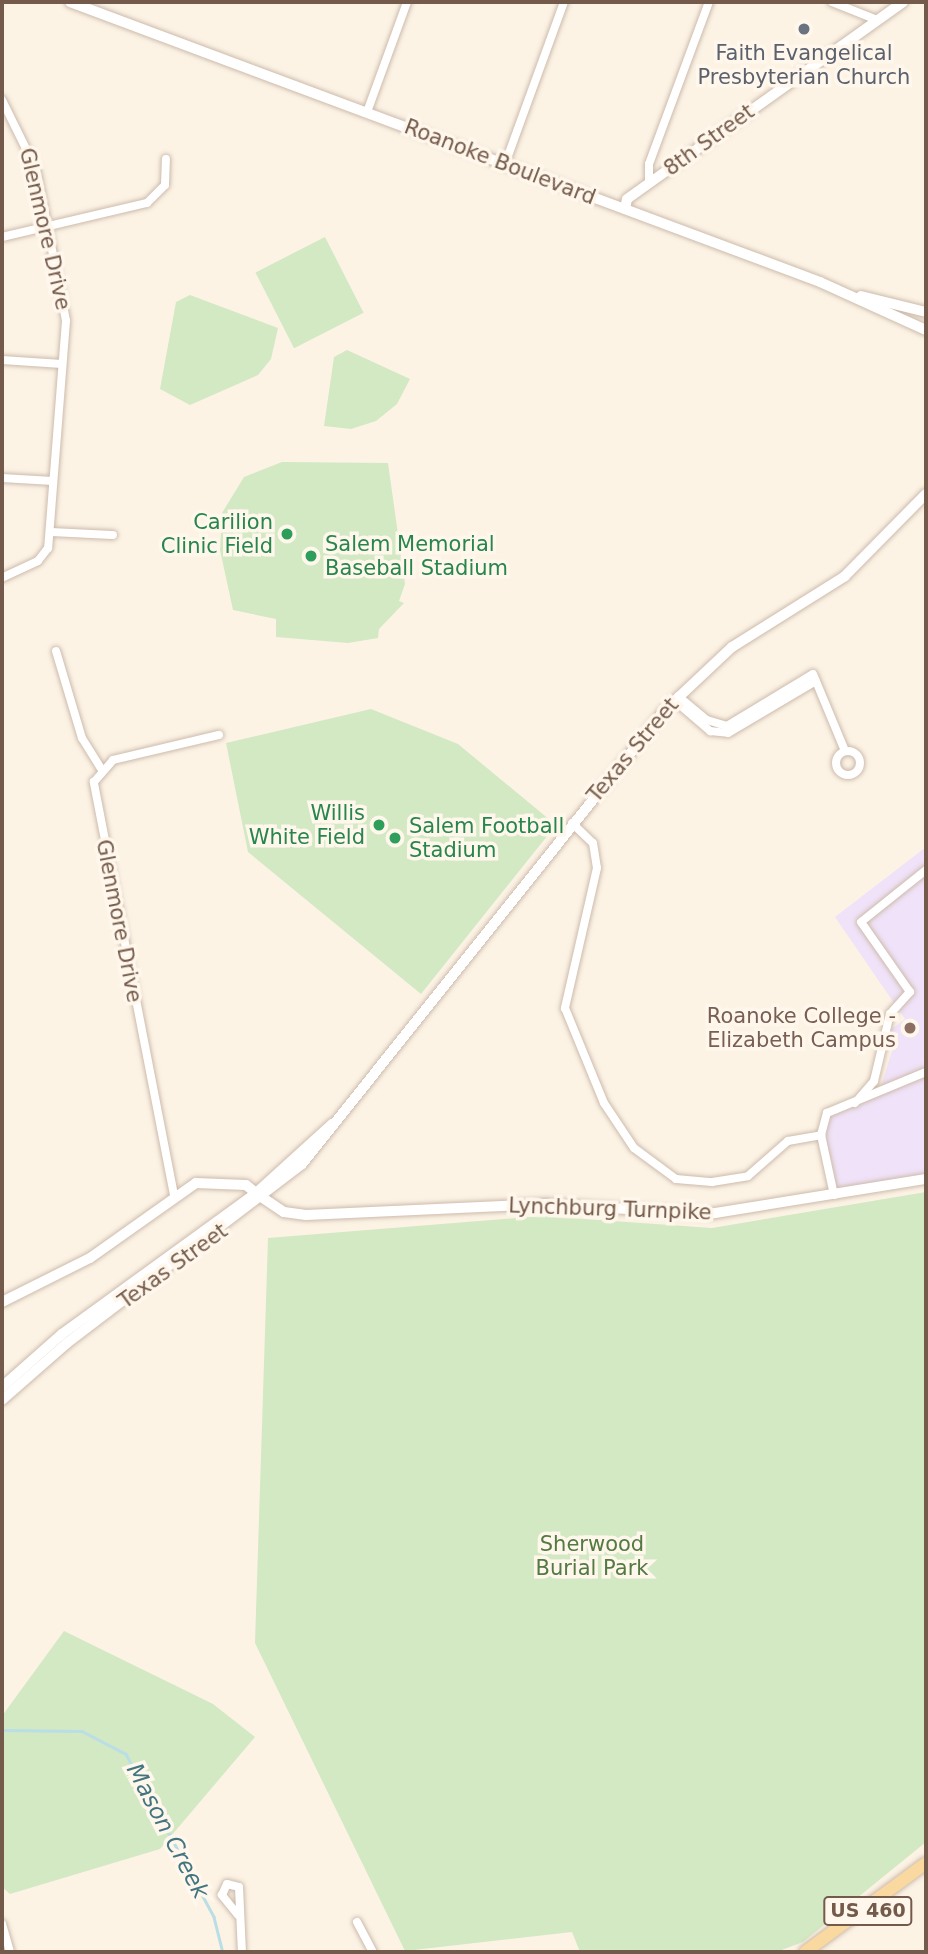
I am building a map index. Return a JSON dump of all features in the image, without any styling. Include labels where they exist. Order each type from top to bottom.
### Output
[{"type":"main road","name":"Roanoke Boulevard","points":[[70,2],[835,288],[926,330]]},
{"type":"main road","points":[[835,288],[906,309],[926,318]]},
{"type":"main road","points":[[906,309],[926,312]]},
{"type":"main road","name":"Texas Street","points":[[2,1401],[67,1343],[260,1195],[323,1142],[334,1122],[572,823],[676,698],[732,647],[845,576],[926,495]]},
{"type":"main road","name":"Lynchburg Turnpike","points":[[2,1302],[90,1258],[174,1195],[203,1181],[230,1182],[260,1195]]},
{"type":"main road","name":"Texas Street","points":[[2,1387],[62,1334],[260,1195]]},
{"type":"main road","name":"US 460","points":[[805,1952],[926,1863]]},
{"type":"street","points":[[367,112],[407,2]]},
{"type":"street","points":[[505,164],[564,2]]},
{"type":"street","points":[[649,183],[649,164],[709,2]]},
{"type":"street","points":[[832,2],[877,20]]},
{"type":"street","name":"8th Street","points":[[625,209],[627,199],[903,2]]},
{"type":"street","name":"Glenmore Drive","points":[[2,100],[30,152],[65,305],[50,532]]},
{"type":"street","points":[[2,237],[154,200],[165,185],[166,159]]},
{"type":"street","points":[[2,360],[62,364]]},
{"type":"street","points":[[2,478],[53,481]]},
{"type":"street","points":[[2,578],[40,559],[50,532],[113,535]]},
{"type":"street","points":[[56,651],[82,737],[101,768],[219,735]]},
{"type":"street","points":[[676,698],[710,731],[728,733],[814,677],[845,751]]},
{"type":"street","name":"Glenmore Drive","points":[[101,768],[94,790],[174,1195]]},
{"type":"street","points":[[572,823],[593,842],[597,868],[565,1008],[604,1103],[634,1148],[667,1174],[712,1182],[748,1176],[788,1141],[821,1135]]},
{"type":"street","points":[[855,1102],[874,1081],[893,1007],[910,992],[862,922],[926,870]]},
{"type":"street","points":[[834,1195],[821,1135],[833,1107],[855,1102],[926,1072]]},
{"type":"street","name":"Lynchburg Turnpike","points":[[260,1195],[284,1212],[306,1215],[546,1204],[709,1214],[926,1179]]},
{"type":"street","points":[[238,1915],[242,1952]]},
{"type":"street","points":[[357,1922],[373,1952]]},
{"type":"street","points":[[2,1924],[10,1952]]},
{"type":"shaded area","name":"Roanoke College - Elizabeth Campus","points":[[926,847],[926,1179],[834,1195],[823,1149],[824,1119],[878,1096],[892,1051],[882,1036],[905,1019],[835,917]]},
{"type":"green space","points":[[325,237],[364,313],[294,348],[256,272]]},
{"type":"green space","points":[[190,295],[278,328],[271,359],[258,375],[190,405],[160,389],[176,302]]},
{"type":"green space","points":[[347,350],[410,379],[397,404],[376,421],[351,429],[324,426],[334,357]]},
{"type":"green space","name":"Salem Memorial Baseball Stadium","points":[[282,462],[388,463],[405,584],[399,601],[404,603],[379,629],[378,638],[348,643],[276,637],[276,619],[233,610],[220,550],[222,513],[244,477]]},
{"type":"green space","name":"Salem Football Stadium","points":[[371,709],[458,744],[556,825],[421,994],[248,852],[226,743]]},
{"type":"green space","name":"Sherwood Burial Park","points":[[926,1192],[926,1842],[803,1942],[776,1952],[580,1952],[572,1932],[405,1951],[255,1643],[268,1238],[542,1216],[712,1228]]},
{"type":"green space","points":[[64,1631],[213,1704],[255,1737],[160,1849],[10,1894],[2,1887],[2,1716]]},
{"type":"waterway","name":"Mason Creek","points":[[2,1730],[82,1731],[126,1754],[214,1917],[223,1952]]},
{"type":"place","name":"Faith Evangelical Presbyterian Church","points":[[804,29]]},
{"type":"place","name":"Carilion Clinic Field","points":[[287,534]]},
{"type":"place","name":"Salem Memorial Baseball Stadium","points":[[311,556]]},
{"type":"place","name":"Willis White Field","points":[[379,825]]},
{"type":"place","name":"Salem Football Stadium","points":[[395,838]]},
{"type":"place","name":"Roanoke College - Elizabeth Campus","points":[[910,1028]]}]
